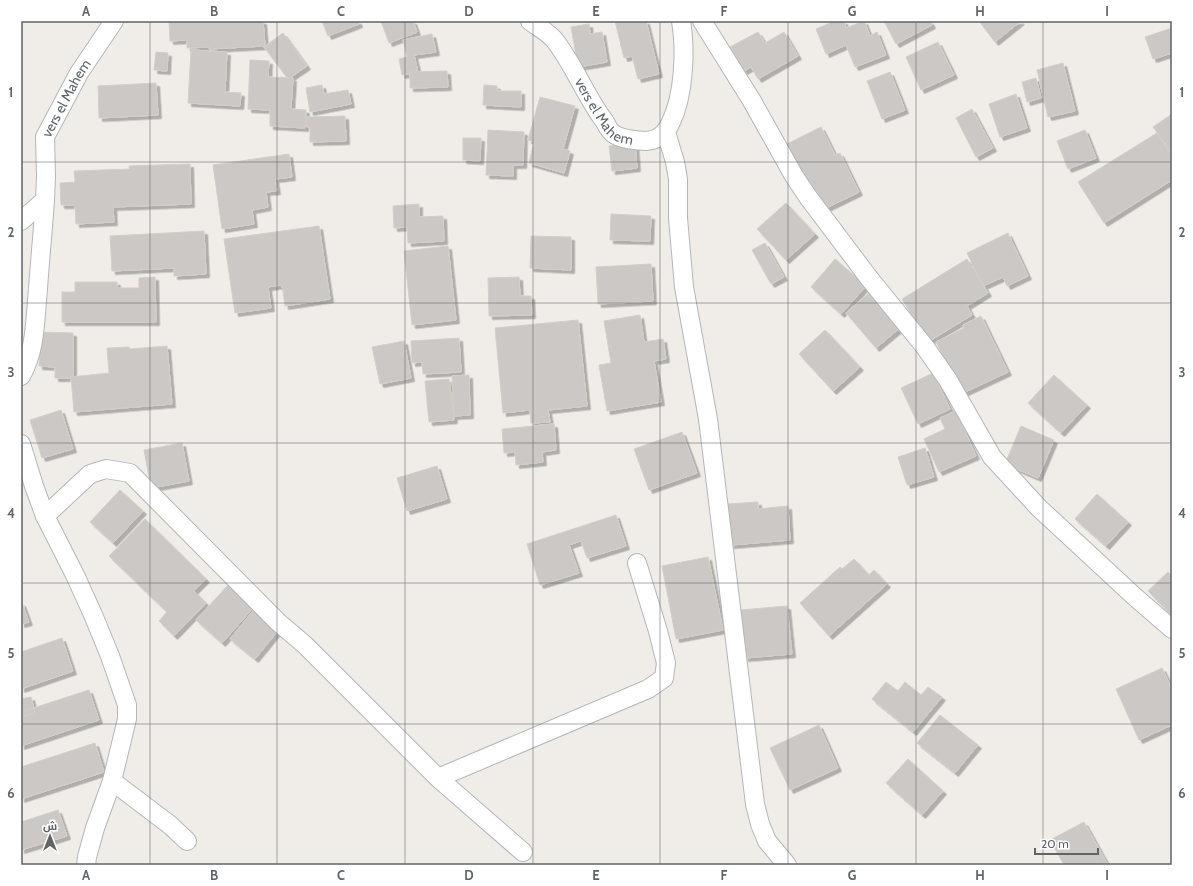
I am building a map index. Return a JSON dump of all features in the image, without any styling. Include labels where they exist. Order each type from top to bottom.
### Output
[{"type":"street","name":"vers el Mahem","points":[[21,376],[31,356],[34,332],[45,200],[45,137],[79,73],[114,21]]},
{"type":"street","name":"vers el Mahem","points":[[530,21],[555,41],[600,116],[614,134],[636,141],[652,140],[666,132]]},
{"type":"street","points":[[681,21],[683,30],[681,90],[675,114],[666,132],[675,162],[678,179],[678,218],[684,287],[708,419],[755,804],[766,841],[787,865]]},
{"type":"street","points":[[702,21],[752,101],[801,187],[865,273],[925,347],[948,380],[992,457],[1039,508],[1135,598],[1172,629]]},
{"type":"street","points":[[21,221],[45,200]]},
{"type":"street","points":[[21,444],[45,516],[75,575],[94,617],[110,656],[127,705],[128,719],[112,781],[94,828],[86,857],[86,865]]},
{"type":"street","points":[[45,516],[90,474],[106,468],[130,473],[278,622],[305,645],[438,778],[523,852]]},
{"type":"street","points":[[438,778],[648,689],[664,678],[666,663],[658,631],[637,563]]},
{"type":"street","points":[[112,781],[170,825],[187,841]]},
{"type":"building","points":[[169,21],[263,21],[265,46],[209,49],[209,47],[187,48],[187,40],[170,41]]},
{"type":"building","points":[[322,21],[358,21],[359,24],[328,36]]},
{"type":"building","points":[[381,21],[413,21],[417,32],[389,43]]},
{"type":"building","points":[[615,21],[646,21],[659,74],[638,79],[632,56],[624,58]]},
{"type":"building","points":[[835,21],[844,21],[846,28],[864,21],[870,36],[877,32],[886,55],[855,67],[846,45],[826,54],[816,29]]},
{"type":"building","points":[[884,21],[930,21],[932,25],[896,44]]},
{"type":"building","points":[[979,21],[1021,21],[995,42]]},
{"type":"building","points":[[589,24],[590,34],[602,32],[607,62],[578,67],[571,27]]},
{"type":"building","points":[[1172,28],[1172,53],[1153,59],[1145,37]]},
{"type":"building","points":[[758,32],[765,43],[784,32],[798,56],[758,79],[751,67],[744,71],[730,47]]},
{"type":"building","points":[[283,33],[307,66],[288,79],[264,47]]},
{"type":"building","points":[[432,34],[436,52],[414,55],[418,72],[402,75],[399,59],[407,57],[403,40]]},
{"type":"building","points":[[938,42],[954,75],[921,90],[906,57]]},
{"type":"building","points":[[191,50],[227,52],[225,92],[241,93],[240,106],[188,103]]},
{"type":"building","points":[[156,52],[168,53],[167,71],[154,70]]},
{"type":"building","points":[[250,60],[269,61],[268,77],[293,78],[291,109],[306,110],[305,128],[270,126],[270,110],[248,109]]},
{"type":"building","points":[[1063,63],[1075,111],[1048,117],[1037,70]]},
{"type":"building","points":[[447,71],[448,87],[410,88],[410,72]]},
{"type":"building","points":[[890,72],[905,110],[882,119],[867,81]]},
{"type":"building","points":[[1036,78],[1041,98],[1027,102],[1022,82]]},
{"type":"building","points":[[156,83],[158,115],[99,118],[98,86]]},
{"type":"building","points":[[322,85],[324,94],[348,90],[351,104],[310,112],[306,88]]},
{"type":"building","points":[[484,85],[497,86],[497,91],[521,91],[521,107],[483,105]]},
{"type":"building","points":[[1016,94],[1027,128],[1000,137],[989,104]]},
{"type":"building","points":[[540,97],[575,106],[563,149],[570,151],[564,173],[529,163],[534,142],[528,140]]},
{"type":"building","points":[[972,109],[993,148],[976,157],[956,118]]},
{"type":"building","points":[[1172,114],[1172,153],[1153,127]]},
{"type":"building","points":[[345,116],[346,141],[310,142],[310,127],[307,127],[306,117]]},
{"type":"building","points":[[821,127],[835,155],[840,153],[859,192],[820,211],[787,144]]},
{"type":"building","points":[[488,130],[524,132],[523,165],[513,165],[513,176],[486,175]]},
{"type":"building","points":[[1085,130],[1096,158],[1068,169],[1057,141]]},
{"type":"building","points":[[1157,133],[1172,157],[1172,180],[1104,223],[1078,182]]},
{"type":"building","points":[[463,138],[481,138],[480,161],[463,160]]},
{"type":"building","points":[[635,143],[637,168],[612,171],[609,146]]},
{"type":"building","points":[[289,154],[292,177],[275,179],[277,191],[266,192],[268,207],[252,210],[254,224],[222,229],[213,165]]},
{"type":"building","points":[[190,164],[191,204],[113,207],[114,222],[76,224],[75,205],[61,205],[60,183],[75,182],[74,171],[130,169],[129,166]]},
{"type":"building","points":[[786,203],[815,234],[786,260],[757,229]]},
{"type":"building","points":[[419,204],[419,217],[443,216],[444,241],[408,243],[407,227],[394,228],[393,206]]},
{"type":"building","points":[[611,214],[651,216],[650,241],[610,240]]},
{"type":"building","points":[[319,226],[330,299],[285,306],[282,285],[268,287],[271,308],[235,313],[224,239]]},
{"type":"building","points":[[204,231],[206,274],[174,276],[174,268],[112,271],[110,236]]},
{"type":"building","points":[[1008,233],[1028,276],[1007,286],[1003,277],[983,286],[967,253]]},
{"type":"building","points":[[531,236],[571,237],[571,270],[530,268]]},
{"type":"building","points":[[765,243],[784,277],[771,284],[752,250]]},
{"type":"building","points":[[448,246],[456,320],[412,325],[404,251]]},
{"type":"building","points":[[835,259],[866,286],[841,314],[811,287]]},
{"type":"building","points":[[967,259],[988,293],[967,306],[972,315],[928,342],[902,299]]},
{"type":"building","points":[[651,264],[653,301],[598,304],[596,267]]},
{"type":"building","points":[[155,277],[156,322],[62,322],[62,292],[75,292],[75,282],[117,282],[117,288],[139,288],[139,278]]},
{"type":"building","points":[[519,277],[520,296],[531,296],[532,315],[489,316],[488,278]]},
{"type":"building","points":[[870,292],[901,327],[876,348],[846,313]]},
{"type":"building","points":[[640,315],[644,342],[663,339],[666,359],[654,361],[661,402],[607,411],[599,365],[611,363],[604,321]]},
{"type":"building","points":[[981,316],[1008,372],[961,394],[936,342],[964,328],[963,325]]},
{"type":"building","points":[[578,320],[587,406],[548,410],[550,422],[531,423],[530,410],[503,413],[495,328]]},
{"type":"building","points":[[825,330],[860,367],[833,391],[799,354]]},
{"type":"building","points":[[40,332],[73,333],[73,378],[55,378],[55,367],[39,366]]},
{"type":"building","points":[[459,338],[461,372],[423,374],[422,362],[412,363],[411,341]]},
{"type":"building","points":[[404,341],[411,378],[380,384],[372,347]]},
{"type":"building","points":[[167,346],[172,404],[74,412],[71,377],[109,373],[107,348],[129,347],[130,349]]},
{"type":"building","points":[[933,373],[950,409],[918,424],[901,388]]},
{"type":"building","points":[[469,375],[470,415],[454,416],[452,376]]},
{"type":"building","points":[[1054,375],[1087,405],[1061,433],[1028,403]]},
{"type":"building","points":[[449,379],[454,420],[429,422],[425,381]]},
{"type":"building","points":[[61,410],[73,449],[42,458],[30,420]]},
{"type":"building","points":[[956,411],[976,456],[939,472],[924,439],[945,429],[940,418]]},
{"type":"building","points":[[554,424],[556,450],[542,452],[543,462],[516,465],[515,452],[504,453],[502,429]]},
{"type":"building","points":[[1021,426],[1054,440],[1038,478],[1005,464]]},
{"type":"building","points":[[682,432],[697,473],[649,490],[634,449]]},
{"type":"building","points":[[182,443],[189,481],[151,488],[144,450]]},
{"type":"building","points":[[925,448],[934,477],[907,485],[898,457]]},
{"type":"building","points":[[437,466],[447,499],[407,511],[397,478]]},
{"type":"building","points":[[120,490],[143,511],[113,543],[90,522]]},
{"type":"building","points":[[1097,494],[1128,522],[1106,546],[1075,519]]},
{"type":"building","points":[[758,502],[758,509],[788,506],[790,540],[731,545],[727,504]]},
{"type":"building","points":[[616,515],[626,546],[587,558],[581,541],[569,545],[579,573],[540,585],[527,544]]},
{"type":"building","points":[[145,519],[206,579],[194,591],[206,603],[174,636],[159,621],[167,612],[109,556]]},
{"type":"building","points":[[708,557],[723,630],[676,639],[662,566]]},
{"type":"building","points":[[854,559],[869,575],[874,570],[887,584],[829,636],[800,603],[840,567],[842,569]]},
{"type":"building","points":[[1168,572],[1172,576],[1172,616],[1148,591]]},
{"type":"building","points":[[229,584],[254,607],[222,643],[196,620]]},
{"type":"building","points":[[21,603],[29,622],[21,624]]},
{"type":"building","points":[[257,606],[282,626],[255,659],[230,639]]},
{"type":"building","points":[[787,606],[792,654],[745,658],[740,610]]},
{"type":"building","points":[[62,638],[73,671],[21,689],[21,652]]},
{"type":"building","points":[[1162,668],[1172,689],[1172,725],[1139,740],[1116,689]]},
{"type":"building","points":[[886,682],[898,691],[905,682],[921,695],[928,687],[942,697],[913,732],[872,699]]},
{"type":"building","points":[[89,690],[99,720],[21,746],[21,712]]},
{"type":"building","points":[[31,697],[35,713],[21,717],[21,699]]},
{"type":"building","points":[[940,715],[978,745],[955,773],[917,743]]},
{"type":"building","points":[[819,725],[838,768],[790,790],[770,748]]},
{"type":"building","points":[[95,743],[104,772],[21,799],[21,767]]},
{"type":"building","points":[[908,759],[943,791],[922,815],[886,783]]},
{"type":"building","points":[[58,810],[67,836],[21,850],[21,822]]},
{"type":"building","points":[[1084,822],[1108,865],[1064,865],[1050,840]]}]
